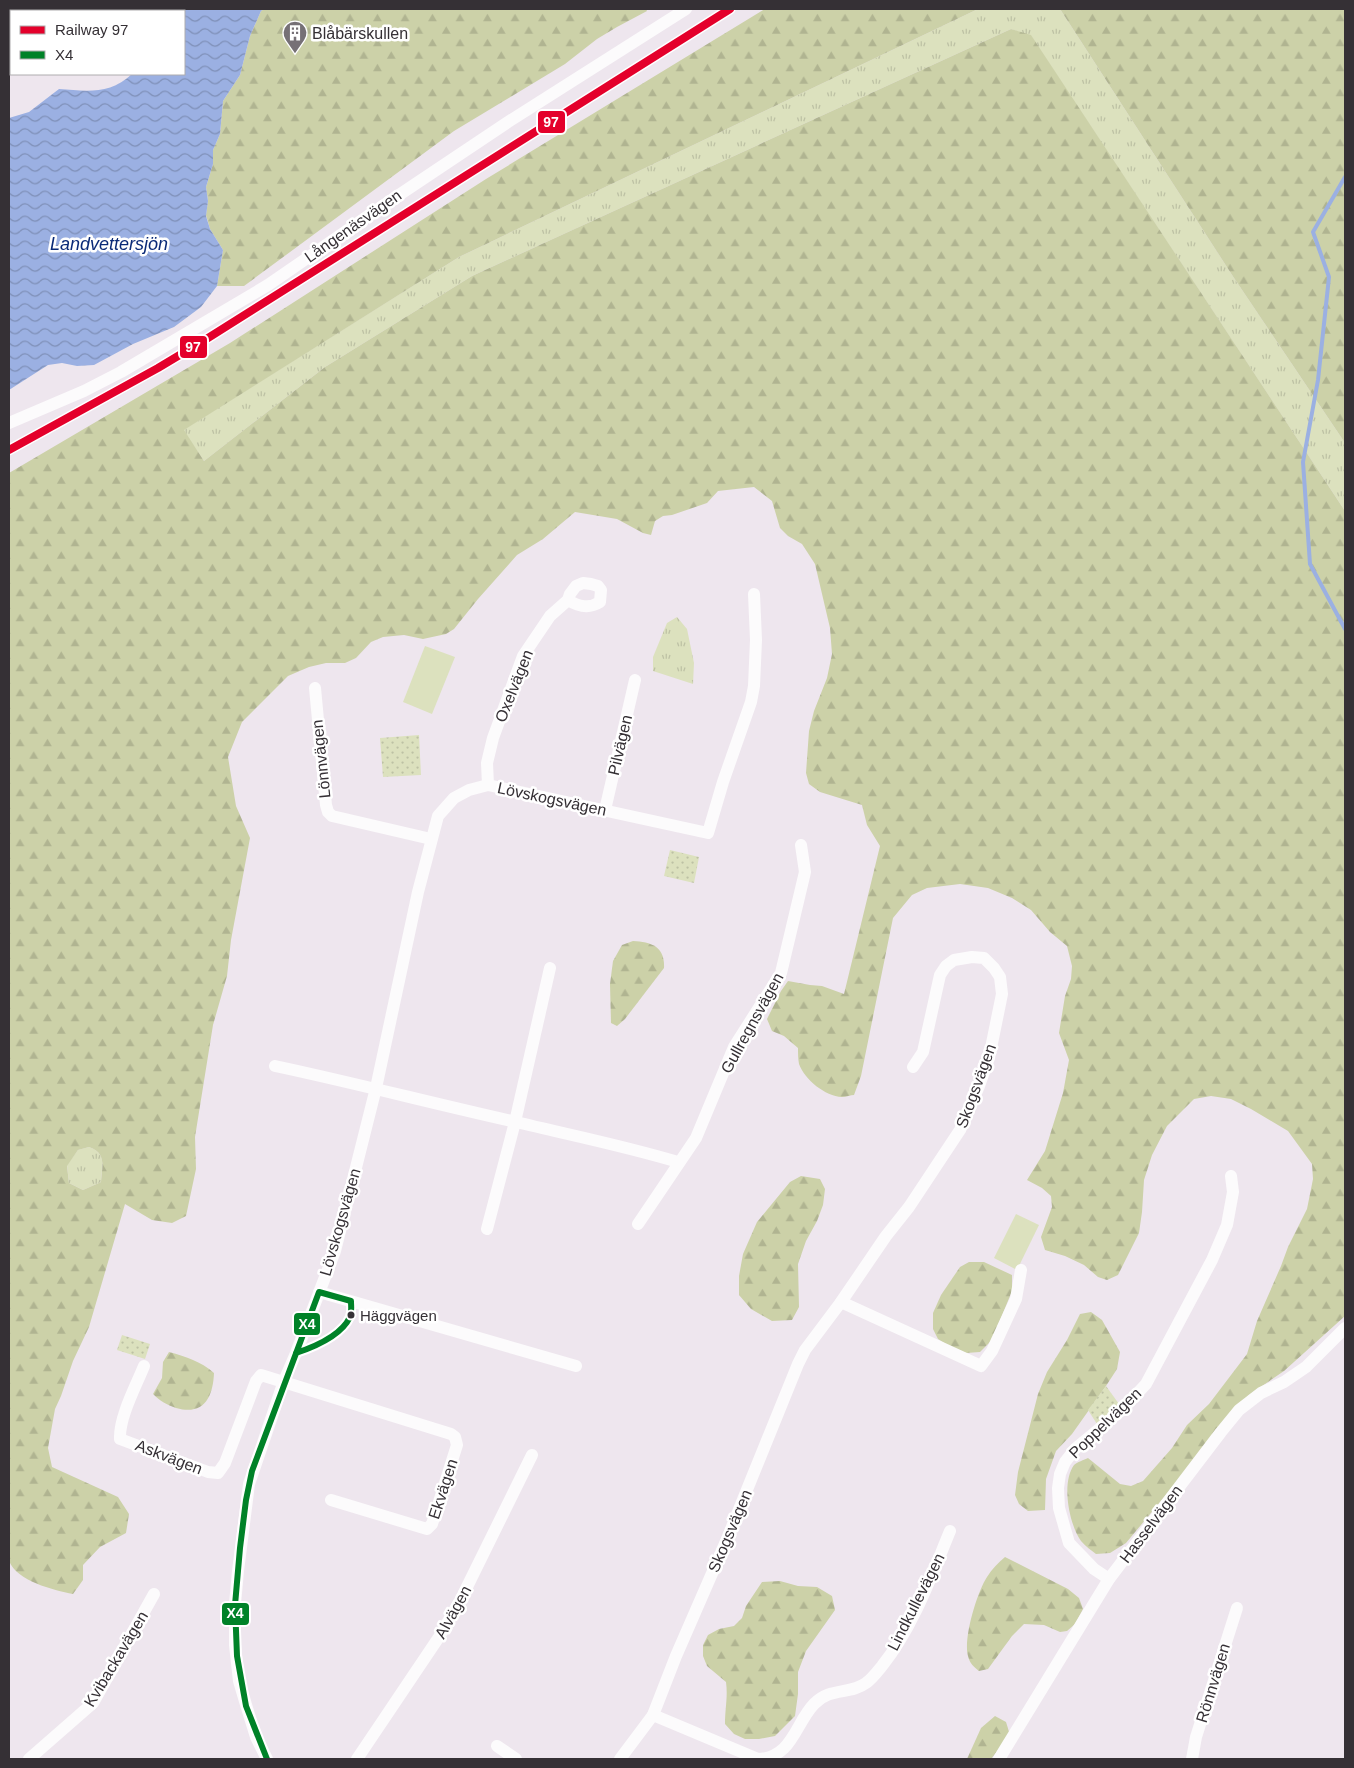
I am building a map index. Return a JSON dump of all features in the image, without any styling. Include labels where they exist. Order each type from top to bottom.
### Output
[{"type":"street","name":"Långenäsvägen","points":[[9,423],[84,391],[122,372],[268,285],[486,137],[686,9]]},
{"type":"street","name":"Lövskogsvägen","points":[[268,1759],[256,1737],[239,1681],[235,1645],[235,1604],[249,1484],[284,1381],[335,1251],[376,1088],[431,839],[438,816],[446,804],[454,798],[469,790],[488,785],[708,833],[723,782],[751,702],[754,686],[756,640],[754,594]]},
{"type":"street","name":"Oxelvägen","points":[[488,785],[488,763],[493,738],[523,656],[550,616],[568,600]]},
{"type":"street","name":"Pilvägen","points":[[605,810],[635,680]]},
{"type":"street","name":"Lönnvägen","points":[[314,688],[328,812],[332,816],[431,839]]},
{"type":"street","name":"Gullregnsvägen","points":[[638,1224],[678,1162],[696,1138],[734,1048],[781,973],[805,872],[801,846]]},
{"type":"street","name":"Skogsvägen","points":[[620,1759],[654,1715],[676,1656],[730,1532],[805,1350],[886,1236],[910,1207],[960,1130],[970,1110],[989,1058],[1002,994],[1000,978],[994,968],[984,958],[972,957],[954,960],[946,966],[940,975],[923,1052],[913,1068]]},
{"type":"street","points":[[487,1229],[515,1122],[550,968]]},
{"type":"street","points":[[275,1066],[628,1147],[678,1162]]},
{"type":"street","name":"Poppelvägen","points":[[1109,1579],[1094,1569],[1069,1543],[1059,1508],[1058,1488],[1060,1474],[1065,1462],[1076,1448],[1123,1409],[1146,1384],[1212,1260],[1227,1225],[1233,1192],[1230,1176]]},
{"type":"street","points":[[840,1302],[981,1366],[992,1351],[1016,1299],[1021,1270]]},
{"type":"street","points":[[320,1292],[576,1366]]},
{"type":"street","name":"Hasselvägen","points":[[999,1759],[1109,1579],[1239,1410],[1260,1393],[1284,1382],[1306,1367],[1345,1328]]},
{"type":"street","name":"Askvägen","points":[[144,1366],[125,1414],[120,1439],[208,1472],[218,1473],[225,1463],[256,1381],[261,1375],[284,1381]]},
{"type":"street","name":"Ekvägen","points":[[284,1381],[451,1434],[456,1441],[457,1445],[432,1524],[427,1529],[331,1500]]},
{"type":"street","name":"Alvägen","points":[[357,1759],[439,1637],[461,1599],[532,1455]]},
{"type":"street","name":"Lindkullevägen","points":[[654,1715],[758,1759],[775,1756],[784,1749],[812,1706],[820,1698],[829,1693],[856,1688],[866,1683],[886,1660],[902,1637],[913,1615],[950,1531]]},
{"type":"street","name":"Kvibackavägen","points":[[30,1759],[93,1703],[154,1594]]},
{"type":"street","name":"Rönnvägen","points":[[1192,1759],[1196,1737],[1237,1608]]},
{"type":"street","points":[[497,1746],[516,1759]]},
{"type":"green space","points":[[13,9],[104,10],[12,10]]},
{"type":"green space","points":[[264,9],[646,9],[647,11],[597,39],[565,64],[454,131],[244,286],[217,286],[223,250],[210,229],[206,215],[208,201],[206,187],[213,164],[213,150],[220,134],[223,101],[240,75],[250,36],[261,11]]},
{"type":"green space","points":[[765,9],[978,9],[459,257],[184,430],[204,461],[325,367],[472,276],[1011,29],[1031,35],[1345,511],[1345,1316],[1284,1371],[1249,1395],[1126,1543],[1110,1553],[1096,1554],[1083,1543],[1077,1534],[1070,1514],[1067,1492],[1070,1473],[1074,1465],[1088,1458],[1120,1484],[1131,1486],[1143,1481],[1172,1448],[1187,1425],[1209,1404],[1247,1354],[1257,1321],[1288,1247],[1307,1209],[1313,1179],[1312,1164],[1288,1131],[1251,1109],[1231,1099],[1211,1096],[1194,1099],[1167,1126],[1152,1155],[1144,1180],[1139,1233],[1118,1275],[1107,1280],[1098,1277],[1084,1265],[1065,1256],[1045,1250],[1041,1237],[1052,1207],[1051,1196],[1042,1188],[1027,1180],[1045,1151],[1063,1093],[1069,1060],[1059,1033],[1072,966],[1067,946],[1050,932],[1031,910],[1012,898],[988,888],[960,884],[927,888],[912,895],[893,918],[861,1076],[854,1095],[842,1097],[829,1094],[816,1086],[806,1076],[799,1064],[798,1048],[784,1036],[772,1031],[767,1019],[788,981],[822,986],[844,994],[880,846],[867,825],[862,805],[820,792],[809,784],[806,773],[809,731],[814,711],[827,678],[832,654],[830,628],[815,564],[802,544],[788,536],[780,528],[772,501],[754,487],[718,491],[707,503],[672,515],[663,516],[655,521],[651,535],[643,533],[617,519],[575,512],[543,539],[517,555],[454,629],[446,634],[423,639],[404,635],[383,637],[371,642],[356,658],[345,663],[326,663],[309,667],[288,676],[242,722],[228,757],[236,806],[250,838],[231,940],[227,976],[213,1025],[195,1137],[196,1169],[186,1216],[172,1223],[152,1220],[125,1204],[89,1327],[73,1361],[55,1409],[48,1448],[52,1467],[118,1497],[129,1514],[126,1533],[100,1547],[83,1565],[83,1580],[73,1594],[46,1587],[27,1579],[13,1568],[9,1561],[9,473],[230,343],[486,179]],"holes":[[[89,1147],[99,1153],[102,1161],[101,1182],[83,1190],[69,1183],[67,1166],[78,1150]]]},
{"type":"green space","points":[[978,9],[1060,9],[1234,278],[1345,443],[1345,511],[1031,36],[1011,29],[472,276],[325,367],[204,461],[183,430],[459,257]]},
{"type":"green space","points":[[1060,9],[1345,9],[1345,443],[1234,278]]},
{"type":"green space","points":[[10,12],[10,42],[9,13]]},
{"type":"green space","points":[[677,617],[687,629],[694,663],[693,684],[653,671],[653,657],[667,623]]},
{"type":"green space","points":[[425,646],[455,657],[432,714],[403,702]]},
{"type":"green space","points":[[419,735],[421,775],[383,777],[380,738]]},
{"type":"green space","points":[[670,850],[699,857],[694,883],[664,876]]},
{"type":"green space","points":[[633,941],[651,944],[660,950],[664,961],[664,968],[625,1019],[617,1026],[611,1023],[610,984],[613,961],[622,945]]},
{"type":"green space","points":[[89,1147],[99,1153],[101,1157],[101,1182],[83,1190],[69,1183],[67,1165],[78,1150]]},
{"type":"green space","points":[[801,1176],[820,1179],[825,1189],[823,1205],[806,1241],[798,1264],[799,1307],[792,1320],[772,1321],[751,1309],[739,1295],[739,1276],[743,1254],[757,1222],[790,1182]]},
{"type":"green space","points":[[1016,1214],[1039,1225],[1017,1270],[994,1258]]},
{"type":"green space","points":[[969,1262],[984,1262],[1012,1275],[1012,1291],[992,1340],[980,1352],[966,1353],[938,1339],[933,1329],[933,1313],[941,1295],[960,1267]]},
{"type":"green space","points":[[1091,1312],[1102,1320],[1120,1352],[1117,1369],[1072,1434],[1056,1451],[1046,1479],[1045,1510],[1028,1511],[1019,1504],[1015,1495],[1018,1472],[1038,1394],[1047,1372],[1067,1340],[1080,1314]]},
{"type":"green space","points":[[122,1335],[150,1344],[145,1359],[117,1350]]},
{"type":"green space","points":[[169,1352],[204,1365],[214,1373],[212,1390],[209,1397],[200,1407],[186,1410],[176,1408],[158,1399],[153,1394],[162,1378],[163,1362]]},
{"type":"green space","points":[[1106,1386],[1119,1404],[1097,1424],[1088,1410]]},
{"type":"green space","points":[[1005,1557],[1068,1589],[1079,1598],[1083,1609],[1075,1624],[1067,1631],[1060,1632],[1044,1625],[1024,1624],[1012,1636],[988,1669],[979,1671],[971,1663],[968,1656],[967,1639],[969,1627],[983,1584],[993,1569]]},
{"type":"green space","points":[[780,1581],[798,1586],[817,1587],[832,1596],[835,1610],[806,1651],[798,1672],[795,1716],[775,1736],[745,1739],[734,1734],[725,1724],[726,1682],[707,1666],[703,1656],[703,1645],[708,1635],[719,1629],[734,1626],[742,1618],[746,1606],[762,1582]]},
{"type":"green space","points":[[995,1716],[1006,1722],[1010,1735],[991,1759],[967,1759],[981,1728]]},
{"type":"water","name":"Landvettersjön","points":[[264,9],[261,11],[250,36],[240,75],[223,101],[220,134],[213,150],[213,164],[206,187],[208,201],[206,216],[210,229],[223,250],[217,286],[201,307],[174,327],[133,344],[94,365],[77,366],[62,363],[48,365],[9,390],[9,118],[29,112],[59,89],[88,91],[106,89],[124,81],[131,75],[185,75],[185,10],[180,10]]},
{"type":"waterway","points":[[1345,177],[1313,232],[1329,277],[1318,380],[1303,462],[1310,564],[1345,629]]},
{"type":"rail line","name":"97","points":[[9,450],[158,368],[208,338],[730,9]]},
{"type":"transit line","name":"X4","points":[[267,1759],[246,1706],[237,1656],[235,1605],[246,1500],[252,1471],[319,1292],[351,1301],[350,1317],[340,1330],[319,1344],[311,1348],[303,1351],[296,1353]]},
{"type":"place","name":"Blåbärskullen","points":[[295,54]]},
{"type":"place","name":"Häggvägen","points":[[351,1315]]}]
